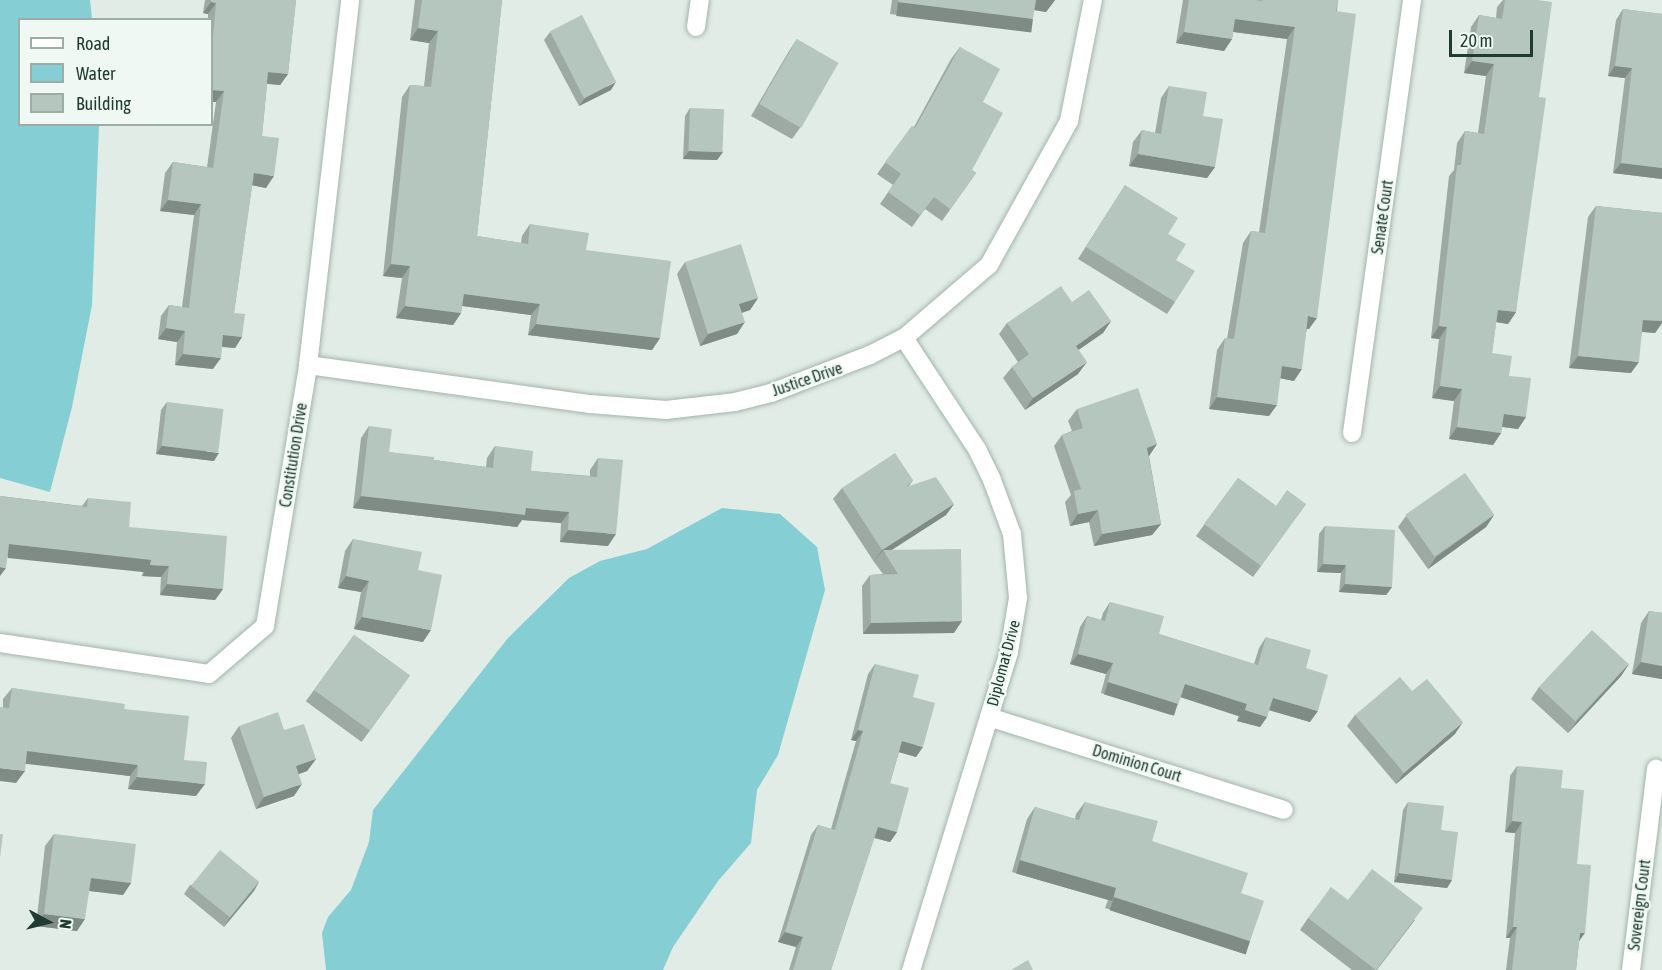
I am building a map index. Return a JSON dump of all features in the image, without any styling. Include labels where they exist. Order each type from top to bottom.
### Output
[{"type":"street","name":"Constitution Drive","points":[[0,643],[209,674],[265,626],[308,365],[350,0]]},
{"type":"street","points":[[696,27],[700,0]]},
{"type":"street","name":"Justice Drive","points":[[308,365],[590,404],[666,410],[735,402],[803,383],[904,338],[989,265],[1012,224],[1069,121],[1093,0]]},
{"type":"street","name":"Senate Court","points":[[1352,433],[1412,0]]},
{"type":"street","name":"Diplomat Drive","points":[[904,338],[977,449],[1012,534],[1018,598],[1015,625],[989,717],[911,970]]},
{"type":"street","name":"Dominion Court","points":[[989,717],[1284,810]]},
{"type":"street","name":"Sovereign Court","points":[[1631,970],[1656,769]]},
{"type":"water","points":[[0,0],[90,0],[92,18],[18,18],[18,126],[99,126],[92,305],[72,407],[50,492],[0,478]]},
{"type":"water","points":[[722,508],[780,514],[817,547],[825,590],[778,755],[757,790],[751,843],[718,881],[673,947],[663,970],[326,970],[322,933],[328,917],[351,890],[369,842],[373,810],[508,638],[569,578],[600,561],[647,549]]},
{"type":"building","points":[[211,0],[296,0],[288,74],[268,72],[262,136],[279,138],[274,176],[254,173],[234,313],[245,314],[242,337],[223,335],[221,358],[183,354],[185,331],[166,328],[169,305],[189,308],[201,204],[168,200],[173,162],[213,168],[224,91],[213,90],[213,36],[216,3]]},
{"type":"building","points":[[422,0],[502,0],[477,236],[528,244],[530,224],[589,233],[586,250],[671,261],[660,338],[536,324],[540,304],[464,294],[461,313],[405,306],[410,266],[391,264],[410,85],[431,87],[438,31],[418,28]]},
{"type":"building","points":[[899,0],[1036,0],[1033,19],[898,2]]},
{"type":"building","points":[[1189,0],[1338,0],[1336,11],[1356,14],[1317,318],[1308,316],[1302,369],[1282,366],[1277,405],[1217,397],[1225,338],[1234,339],[1251,231],[1265,233],[1295,27],[1235,19],[1232,39],[1184,32]]},
{"type":"building","points":[[1505,0],[1552,2],[1539,97],[1546,98],[1516,312],[1498,310],[1492,353],[1512,356],[1509,376],[1531,378],[1526,417],[1504,414],[1501,433],[1457,427],[1462,389],[1440,386],[1447,327],[1439,326],[1457,165],[1461,165],[1465,131],[1484,134],[1494,64],[1472,61],[1479,15],[1502,19]]},
{"type":"building","points":[[1623,9],[1662,14],[1662,168],[1621,163],[1632,68],[1615,66]]},
{"type":"building","points":[[582,15],[616,82],[584,98],[550,31]]},
{"type":"building","points":[[797,39],[839,63],[801,128],[760,104]]},
{"type":"building","points":[[960,47],[1000,69],[983,102],[1003,113],[972,170],[976,173],[950,209],[934,197],[920,215],[888,192],[901,174],[885,162],[912,126],[915,128]]},
{"type":"building","points":[[1169,86],[1207,92],[1203,116],[1223,119],[1215,167],[1138,154],[1142,130],[1161,134]]},
{"type":"building","points":[[690,108],[724,109],[722,152],[688,151]]},
{"type":"building","points":[[1125,185],[1178,218],[1168,234],[1186,244],[1176,260],[1195,271],[1175,302],[1086,247]]},
{"type":"building","points":[[1596,206],[1662,213],[1662,321],[1643,320],[1639,362],[1578,356]]},
{"type":"building","points":[[741,244],[758,298],[739,304],[745,322],[708,334],[685,262]]},
{"type":"building","points":[[1061,286],[1072,302],[1089,290],[1111,321],[1076,346],[1087,362],[1033,398],[1012,367],[1029,354],[1007,323]]},
{"type":"building","points":[[1138,388],[1157,444],[1147,448],[1161,524],[1102,534],[1098,510],[1078,514],[1074,491],[1081,489],[1062,435],[1083,428],[1077,409]]},
{"type":"building","points":[[167,402],[224,409],[218,453],[162,446]]},
{"type":"building","points":[[369,426],[392,429],[389,452],[434,457],[434,460],[493,468],[495,446],[533,451],[531,471],[597,477],[598,458],[623,460],[616,534],[568,530],[569,512],[526,508],[525,515],[361,496]]},
{"type":"building","points":[[895,453],[913,480],[906,487],[936,477],[954,504],[882,550],[842,488]]},
{"type":"building","points":[[1465,473],[1494,515],[1434,557],[1405,515]]},
{"type":"building","points":[[1238,478],[1276,506],[1287,490],[1306,504],[1261,566],[1204,524]]},
{"type":"building","points":[[0,496],[87,507],[88,498],[131,502],[129,527],[227,536],[223,589],[167,584],[169,566],[150,565],[151,560],[9,544],[6,568],[0,567]]},
{"type":"building","points":[[1325,526],[1395,530],[1392,587],[1345,584],[1346,565],[1323,564]]},
{"type":"building","points":[[353,539],[422,552],[418,570],[442,575],[431,630],[362,617],[369,581],[346,576]]},
{"type":"building","points":[[961,549],[962,621],[871,623],[870,575],[898,574],[883,550]]},
{"type":"building","points":[[1110,602],[1164,616],[1159,634],[1258,665],[1266,637],[1311,650],[1306,668],[1328,675],[1318,711],[1273,698],[1267,717],[1245,710],[1247,704],[1185,684],[1178,704],[1108,682],[1113,663],[1078,654],[1087,616],[1105,621]]},
{"type":"building","points":[[1649,611],[1662,613],[1662,666],[1641,662]]},
{"type":"building","points":[[1592,630],[1629,664],[1575,721],[1539,687]]},
{"type":"building","points":[[354,635],[410,676],[370,731],[314,690]]},
{"type":"building","points":[[875,664],[919,675],[913,697],[935,703],[923,747],[902,741],[890,783],[909,788],[897,832],[878,827],[831,970],[793,970],[803,937],[785,932],[818,825],[835,830],[863,731],[858,730]]},
{"type":"building","points":[[1400,677],[1412,691],[1427,679],[1463,722],[1404,773],[1355,715]]},
{"type":"building","points":[[12,688],[125,704],[124,709],[189,716],[184,760],[207,762],[205,784],[137,777],[138,765],[27,751],[25,771],[0,768],[0,707],[9,708]]},
{"type":"building","points":[[278,712],[284,730],[304,724],[316,759],[296,766],[302,784],[264,797],[239,726]]},
{"type":"building","points":[[1517,766],[1563,770],[1561,788],[1584,790],[1577,864],[1591,865],[1585,933],[1580,933],[1576,970],[1512,970],[1517,927],[1513,927],[1522,822],[1512,821]]},
{"type":"building","points":[[1085,802],[1158,821],[1152,841],[1248,873],[1241,893],[1264,901],[1250,941],[1114,897],[1116,888],[1020,860],[1035,807],[1079,820]]},
{"type":"building","points":[[1408,802],[1444,806],[1441,830],[1458,832],[1452,880],[1399,873]]},
{"type":"building","points":[[0,834],[3,834],[0,858]]},
{"type":"building","points":[[54,834],[136,844],[131,883],[91,878],[85,919],[44,914]]},
{"type":"building","points":[[220,850],[259,881],[230,917],[191,886]]},
{"type":"building","points":[[1372,869],[1423,908],[1376,970],[1308,918],[1331,887],[1348,900]]},
{"type":"building","points":[[1028,960],[1033,970],[1011,970]]}]
